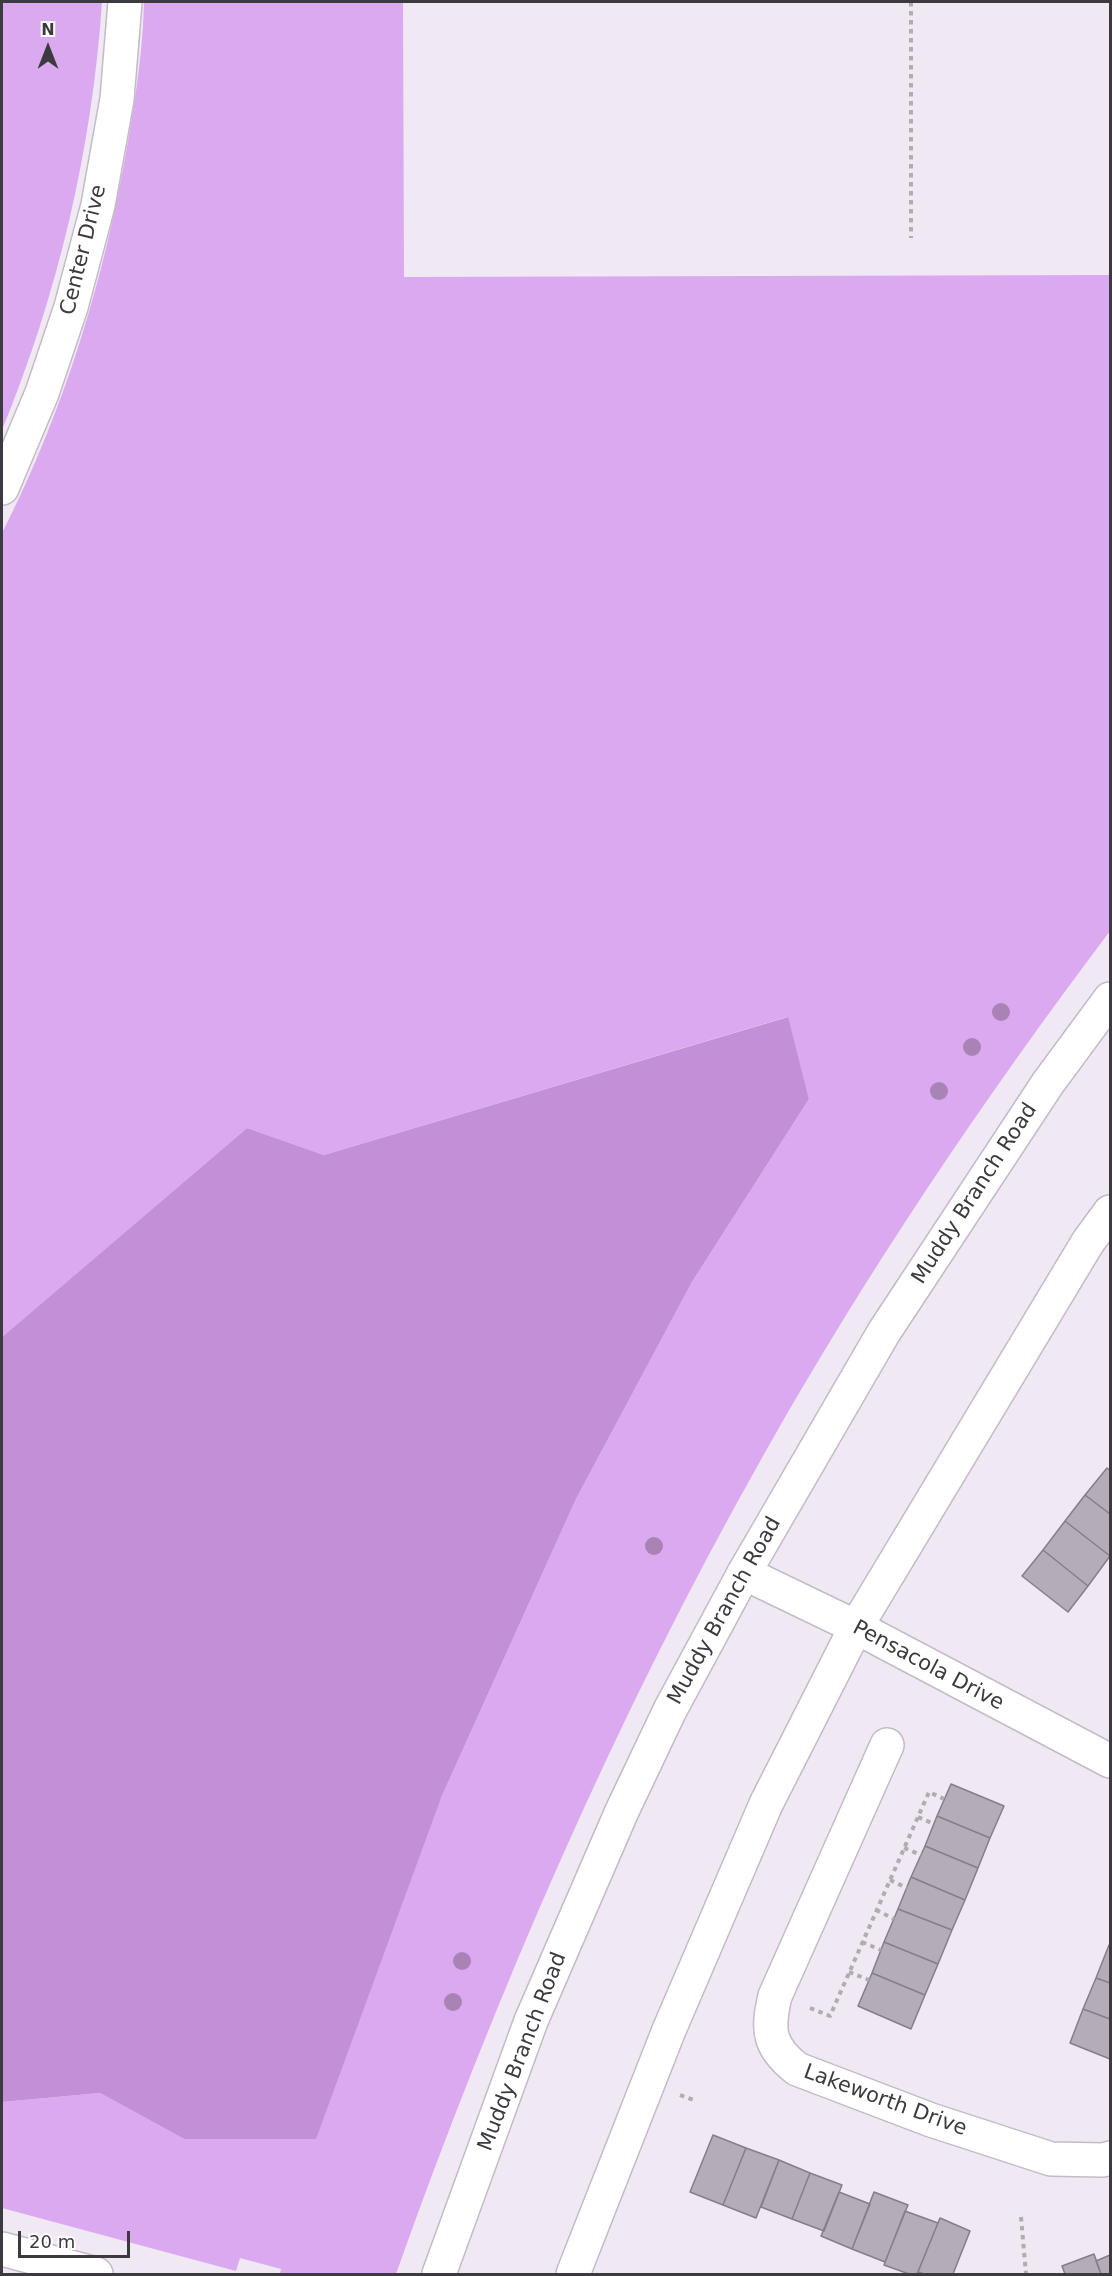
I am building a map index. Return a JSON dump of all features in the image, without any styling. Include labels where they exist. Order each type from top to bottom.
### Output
[{"type":"main road","name":"Center Drive","points":[[2,488],[42,393],[71,307],[95,217],[117,99],[125,2]]},
{"type":"main road","name":"Muddy Branch Road","points":[[439,2274],[531,2021],[608,1842],[670,1710],[744,1573],[884,1332],[1048,1083],[1110,999]]},
{"type":"main road","points":[[573,2274],[669,2030],[766,1804],[856,1627],[1088,1242],[1110,1212]]},
{"type":"main road","name":"Pensacola Drive","points":[[744,1573],[856,1627],[1110,1761]]},
{"type":"main road","name":"Lakeworth Drive","points":[[887,1745],[775,1996],[770,2020],[771,2034],[783,2058],[796,2069],[931,2120],[1051,2159],[1103,2160],[1110,2158]]},
{"type":"main road","points":[[2,2249],[96,2274]]},
{"type":"path","points":[[910,2],[911,238]]},
{"type":"path","points":[[775,1996],[830,2016],[929,1792],[944,1799]]},
{"type":"path","points":[[918,1817],[934,1824]]},
{"type":"path","points":[[904,1848],[921,1855]]},
{"type":"path","points":[[890,1880],[907,1888]]},
{"type":"path","points":[[876,1910],[894,1918]]},
{"type":"path","points":[[862,1942],[881,1950]]},
{"type":"path","points":[[849,1972],[869,1980]]},
{"type":"path","points":[[679,2095],[696,2101]]},
{"type":"path","points":[[1021,2217],[1026,2274]]},
{"type":"shaded area","points":[[2,2],[102,2],[90,112],[69,220],[40,326],[2,430]]},
{"type":"shaded area","points":[[144,2],[403,2],[404,277],[1110,275],[1110,931],[972,1122],[885,1254],[802,1388],[709,1554],[609,1755],[517,1960],[434,2169],[396,2274],[280,2274],[281,2269],[240,2258],[236,2271],[2,2208],[2,2102],[100,2093],[184,2139],[441,1798],[576,1499],[692,1282],[809,1099],[787,1017],[324,1155],[247,1128],[2,1337],[2,533],[45,439],[80,342],[95,292],[119,192],[131,124],[141,54]]},
{"type":"shaded area","points":[[788,1017],[809,1099],[692,1282],[576,1499],[441,1798],[316,2139],[184,2139],[100,2093],[2,2102],[2,1337],[247,1128],[324,1155]]},
{"type":"building","points":[[1107,1468],[1110,1470],[1110,1514],[1085,1495]]},
{"type":"building","points":[[1085,1495],[1110,1514],[1110,1556],[1065,1521]]},
{"type":"building","points":[[1065,1521],[1110,1556],[1088,1586],[1043,1550]]},
{"type":"building","points":[[1043,1550],[1088,1586],[1068,1612],[1022,1576]]},
{"type":"building","points":[[951,1784],[1004,1806],[990,1838],[937,1816]]},
{"type":"building","points":[[937,1816],[990,1838],[978,1868],[925,1846]]},
{"type":"building","points":[[925,1846],[978,1868],[965,1900],[911,1877]]},
{"type":"building","points":[[911,1877],[965,1900],[952,1930],[898,1909]]},
{"type":"building","points":[[898,1909],[952,1930],[938,1964],[884,1942]]},
{"type":"building","points":[[884,1942],[938,1964],[925,1995],[872,1973]]},
{"type":"building","points":[[1110,1946],[1110,1983],[1096,1978]]},
{"type":"building","points":[[872,1973],[925,1995],[911,2029],[858,2006]]},
{"type":"building","points":[[1096,1978],[1110,1983],[1110,2019],[1083,2009]]},
{"type":"building","points":[[1083,2009],[1110,2019],[1110,2059],[1070,2043]]},
{"type":"building","points":[[713,2135],[746,2148],[723,2205],[690,2192]]},
{"type":"building","points":[[746,2148],[779,2160],[756,2218],[723,2205]]},
{"type":"building","points":[[779,2160],[810,2173],[792,2219],[761,2207]]},
{"type":"building","points":[[810,2173],[842,2185],[824,2231],[792,2219]]},
{"type":"building","points":[[839,2192],[870,2204],[852,2249],[821,2236]]},
{"type":"building","points":[[874,2192],[908,2205],[885,2262],[852,2249]]},
{"type":"building","points":[[905,2211],[938,2223],[917,2274],[909,2274],[884,2265]]},
{"type":"building","points":[[940,2218],[970,2231],[953,2274],[918,2272]]},
{"type":"building","points":[[1094,2254],[1101,2274],[1065,2274],[1062,2266]]},
{"type":"building","points":[[1110,2255],[1110,2274],[1101,2274],[1096,2261]]}]
